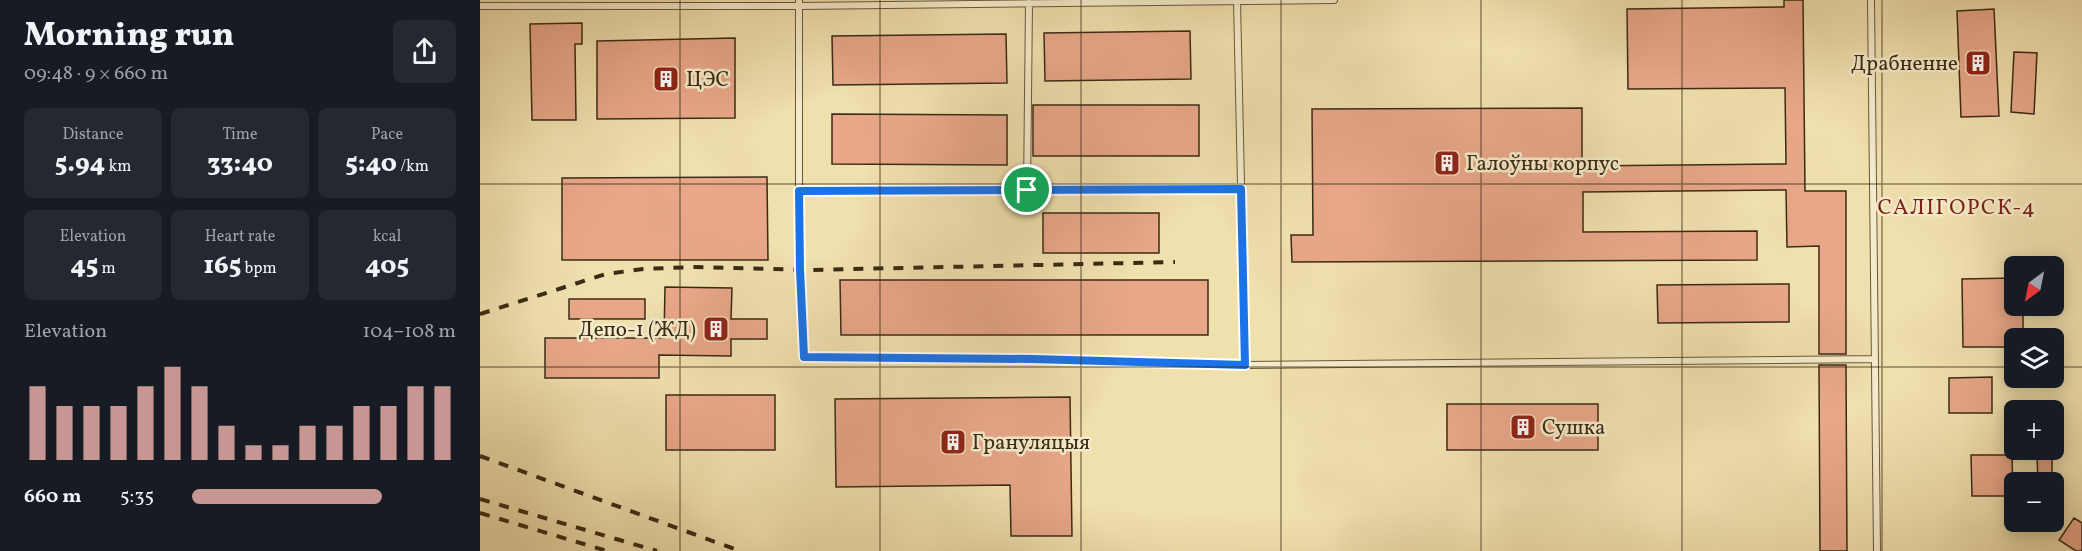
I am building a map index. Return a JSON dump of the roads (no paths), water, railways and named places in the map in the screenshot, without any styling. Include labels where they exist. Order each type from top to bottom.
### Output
[{"type":"lane","points":[[1237,0],[1245,365]]},
{"type":"lane","points":[[480,6],[1334,0]]},
{"type":"lane","points":[[1871,0],[1877,551]]},
{"type":"lane","points":[[799,3],[800,269],[804,357],[1032,359],[1245,365],[1875,358]]},
{"type":"lane","points":[[1027,190],[1029,3]]},
{"type":"lane","points":[[799,191],[1241,189]]},
{"type":"railway","points":[[480,314],[606,274],[643,269],[695,267],[809,270],[1175,262]]},
{"type":"railway","points":[[480,456],[740,551]]},
{"type":"railway","points":[[480,499],[657,551]]},
{"type":"railway","points":[[480,513],[607,551]]},
{"type":"place","name":"Драбненне","points":[[1978,63]]},
{"type":"place","name":"ЦЭС","points":[[666,79]]},
{"type":"place","name":"Галоўны корпус","points":[[1447,163]]},
{"type":"place","name":"Депо-1 (ЖД)","points":[[716,329]]},
{"type":"place","name":"Сушка","points":[[1523,427]]},
{"type":"place","name":"Грануляцыя","points":[[953,442]]},
{"type":"district","name":"САЛІГОРСК-4","points":[[1957,206]]}]
